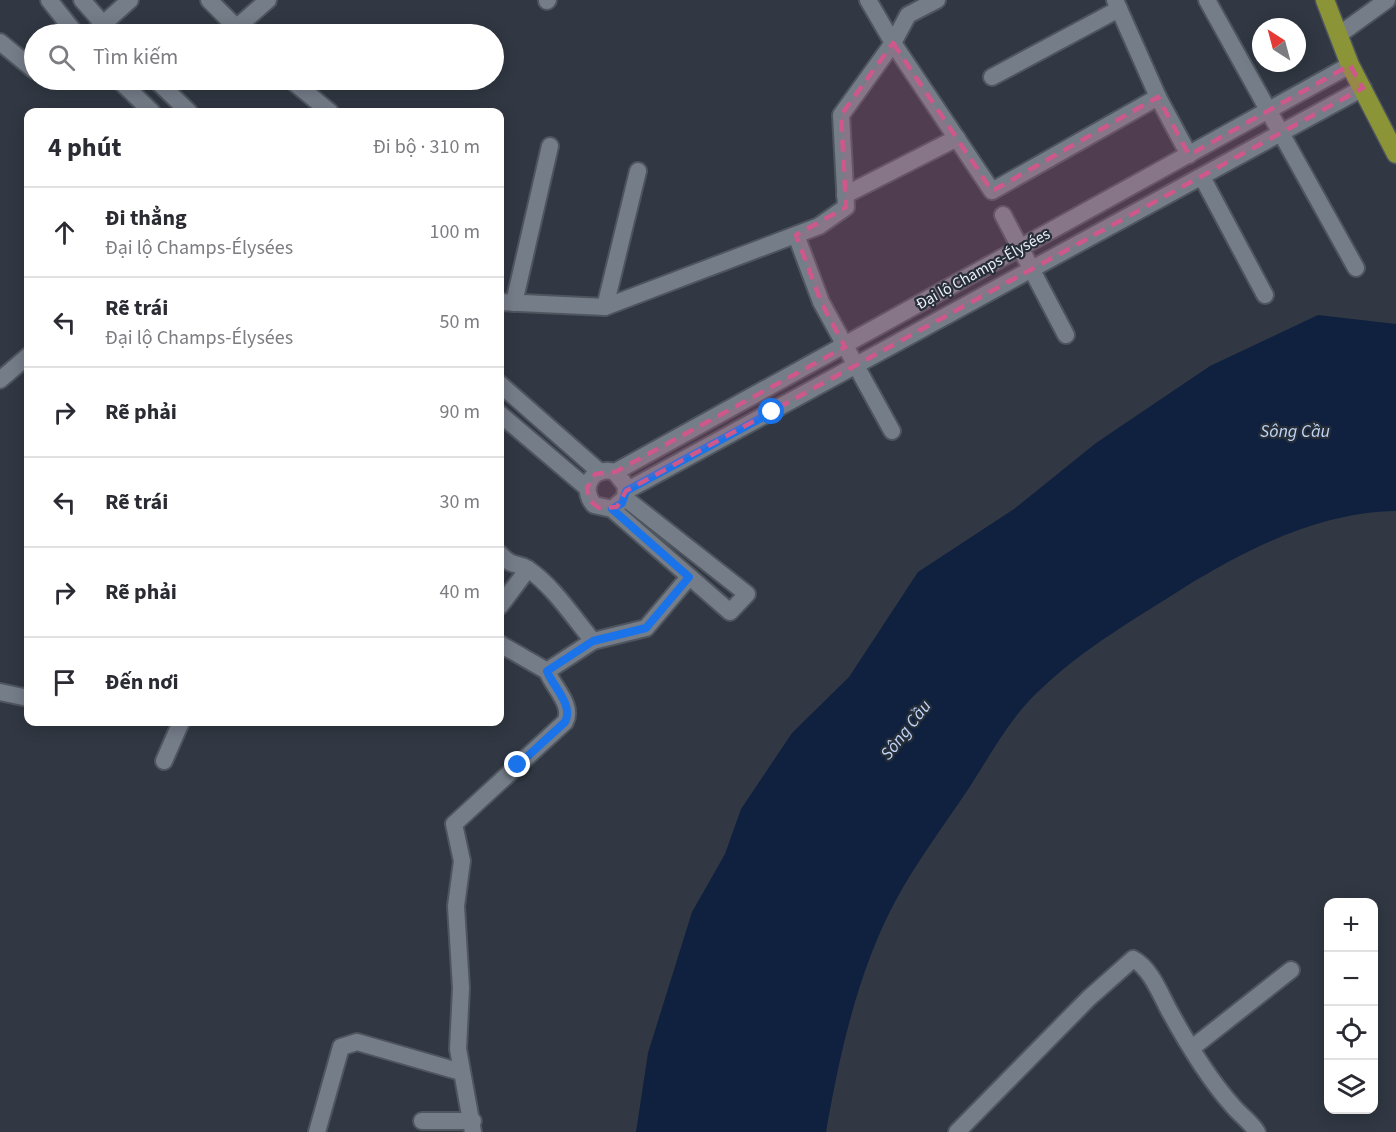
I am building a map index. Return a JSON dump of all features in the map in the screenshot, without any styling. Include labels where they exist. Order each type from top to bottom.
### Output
[{"type":"main road","points":[[1325,0],[1350,65],[1396,154]]},
{"type":"street","points":[[49,0],[68,24]]},
{"type":"street","points":[[82,0],[97,24]]},
{"type":"street","points":[[109,24],[130,0]]},
{"type":"street","points":[[209,0],[232,24]]},
{"type":"street","points":[[246,24],[268,0]]},
{"type":"street","points":[[868,0],[893,43],[992,191],[1158,97]]},
{"type":"street","points":[[550,146],[507,302],[605,306],[796,235],[819,226],[846,207],[841,115],[893,43],[908,15],[937,0]]},
{"type":"street","points":[[1207,0],[1356,268]]},
{"type":"street","points":[[1340,34],[1387,0]]},
{"type":"street","points":[[992,77],[1117,4],[1158,97],[1189,154]]},
{"type":"street","points":[[0,42],[24,62]]},
{"type":"street","name":"Đại lộ Champs-Élysées","points":[[587,488],[591,478],[608,472],[845,347],[1350,65]]},
{"type":"street","name":"Đại lộ Champs-Élysées","points":[[612,509],[626,494],[1363,88]]},
{"type":"street","points":[[129,90],[148,108]]},
{"type":"street","points":[[166,90],[185,108]]},
{"type":"street","points":[[303,90],[325,108]]},
{"type":"street","points":[[845,195],[957,138]]},
{"type":"street","points":[[605,306],[638,171]]},
{"type":"street","points":[[1202,177],[1265,295]]},
{"type":"street","points":[[1003,215],[1066,336]]},
{"type":"street","points":[[796,235],[821,302],[892,431]]},
{"type":"street","points":[[0,380],[24,359]]},
{"type":"street","points":[[504,387],[608,472],[624,480],[626,494],[747,594],[730,612],[612,509],[605,510],[594,505],[587,494],[587,488],[504,417]]},
{"type":"street","points":[[504,558],[513,566],[528,569],[557,598],[593,641]]},
{"type":"street","points":[[504,601],[528,569]]},
{"type":"street","points":[[547,671],[593,641],[646,628],[689,577]]},
{"type":"street","points":[[422,1121],[473,1126],[460,1072],[458,1049],[461,988],[456,906],[462,861],[454,824],[565,722],[568,715],[568,708],[547,671],[504,646]]},
{"type":"street","points":[[0,692],[24,697]]},
{"type":"street","points":[[164,761],[179,726]]},
{"type":"street","points":[[957,1132],[1089,998],[1133,959],[1154,982],[1192,1048],[1230,1103],[1247,1117],[1257,1132]]},
{"type":"street","points":[[1192,1048],[1291,970]]},
{"type":"street","points":[[322,1129],[341,1047],[357,1042],[460,1072]]},
{"type":"highlighted area","points":[[893,43],[992,191],[1158,97],[1189,155],[1350,65],[1363,88],[626,491],[617,507],[599,508],[589,500],[587,488],[595,474],[615,472],[845,347],[821,302],[796,235],[846,207],[841,115]]},
{"type":"water","name":"Sông Cầu","points":[[1318,315],[1396,324],[1396,511],[1368,513],[1313,525],[1234,559],[1110,635],[1057,674],[1030,700],[1002,736],[923,856],[883,925],[852,1012],[826,1132],[636,1132],[648,1053],[692,912],[725,854],[741,809],[792,733],[849,677],[918,572],[1014,509],[1096,443],[1210,366]]},
{"type":"route","points":[[518,765],[565,722],[568,715],[568,708],[547,671],[593,641],[646,628],[689,577],[612,509],[622,503],[626,491],[772,412]]}]
